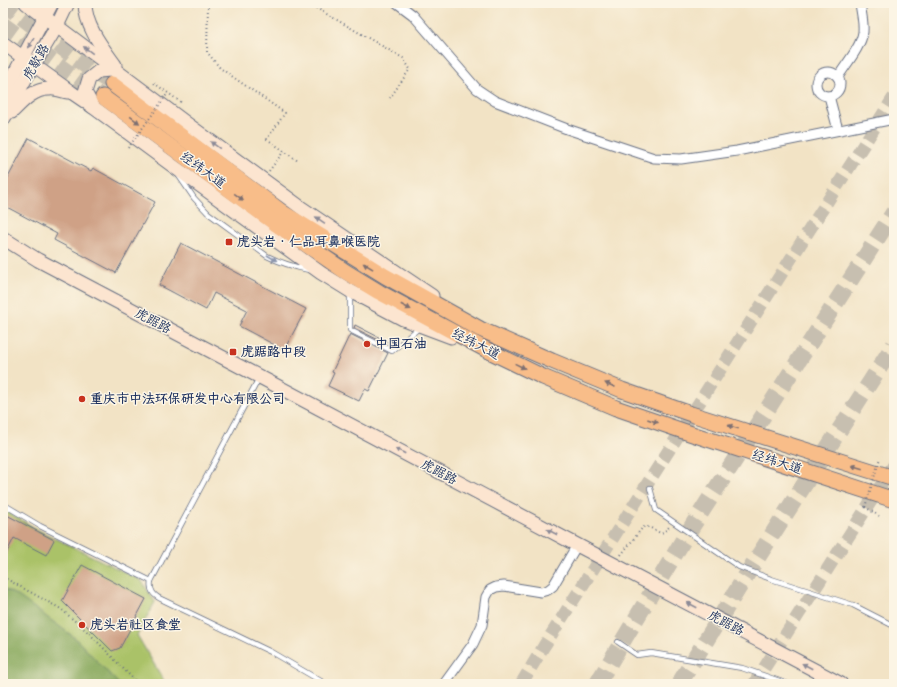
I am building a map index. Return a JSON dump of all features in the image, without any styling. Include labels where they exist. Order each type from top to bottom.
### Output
[{"type":"main road","name":"经纬大道","points":[[117,79],[282,212],[385,276],[480,329],[622,390],[691,414],[894,478]]},
{"type":"main road","name":"经纬大道","points":[[98,102],[346,272],[379,292],[485,349],[543,377],[616,408],[894,500]]},
{"type":"street","points":[[26,3],[57,26],[117,79]]},
{"type":"street","name":"虎歇路","points":[[3,121],[52,3]]},
{"type":"street","name":"虎歇路","points":[[3,96],[28,61],[57,26],[68,3]]},
{"type":"street","points":[[85,3],[87,17],[117,79]]},
{"type":"street","points":[[397,3],[413,14],[477,89],[495,101],[567,129],[654,158],[681,159],[737,151],[894,119]]},
{"type":"street","points":[[838,76],[861,39],[863,26],[860,3]]},
{"type":"street","points":[[3,43],[71,92]]},
{"type":"street","points":[[117,79],[110,70],[99,71],[89,79],[85,92],[173,166],[321,273],[350,291],[398,316],[421,326],[485,349]]},
{"type":"street","points":[[827,71],[838,76],[841,84],[839,91],[833,96],[829,96],[820,94],[816,87],[817,78],[819,75],[827,71]]},
{"type":"street","points":[[3,121],[23,101],[38,90],[49,88],[71,92],[98,102]]},
{"type":"street","points":[[829,96],[838,130]]},
{"type":"street","name":"虎踞路","points":[[4,243],[260,376],[841,684]]},
{"type":"street","points":[[444,684],[473,644],[482,624],[486,597],[490,590],[496,587],[504,586],[541,592],[548,590],[553,586],[577,545]]},
{"type":"lane","points":[[350,291],[350,330],[392,350],[421,326]]},
{"type":"lane","points":[[260,376],[151,581],[150,586],[152,592],[156,596],[271,652],[326,684]]},
{"type":"lane","points":[[650,488],[656,510],[739,567],[771,579],[854,605],[894,626]]},
{"type":"lane","points":[[3,504],[40,526],[151,581]]},
{"type":"lane","points":[[618,642],[637,656],[651,653],[742,668],[788,684]]},
{"type":"path","points":[[208,3],[207,52],[220,68],[285,113],[267,139],[298,161]]},
{"type":"path","points":[[305,3],[402,58],[410,69],[390,98]]},
{"type":"path","points":[[154,83],[182,103]]},
{"type":"path","points":[[128,148],[168,93]]},
{"type":"path","points":[[268,172],[284,151]]},
{"type":"path","points":[[879,516],[865,507],[880,458]]},
{"type":"path","points":[[613,564],[643,527],[649,527],[660,533],[664,532],[673,521]]},
{"type":"path","points":[[3,577],[61,609],[90,634],[138,684]]},
{"type":"green space","points":[[3,509],[38,530],[141,580],[155,602],[137,635],[164,681],[169,684],[3,684]]},
{"type":"green space","points":[[3,588],[18,596],[74,637],[119,684],[3,684]]},
{"type":"building","points":[[29,138],[91,171],[93,168],[155,202],[116,273],[54,240],[57,234],[3,205],[3,187]]},
{"type":"building","points":[[181,243],[306,309],[284,350],[239,326],[247,310],[214,293],[206,310],[159,285]]},
{"type":"building","points":[[355,325],[392,344],[391,346],[354,328]]},
{"type":"building","points":[[350,334],[388,353],[369,391],[365,389],[359,401],[328,386],[334,373],[332,372]]},
{"type":"building","points":[[3,513],[54,540],[46,555],[14,538],[3,560]]},
{"type":"building","points":[[82,565],[146,599],[120,648],[112,651],[62,601]]},
{"type":"tunnel","points":[[3,4],[93,72],[112,84]]},
{"type":"tunnel","points":[[3,24],[103,97]]},
{"type":"tunnel","points":[[521,684],[894,97]]},
{"type":"tunnel","points":[[597,684],[682,542],[894,212]]},
{"type":"tunnel","points":[[679,684],[752,566],[894,345]]},
{"type":"tunnel","points":[[754,684],[894,465]]},
{"type":"place","name":"虎头岩‧仁品耳鼻喉医院","points":[[229,242]]},
{"type":"place","name":"中国石油","points":[[367,344]]},
{"type":"place","name":"虎踞路中段","points":[[233,352]]},
{"type":"place","name":"重庆市中法环保研发中心有限公司","points":[[82,399]]},
{"type":"place","name":"虎头岩社区食堂","points":[[82,625]]}]
